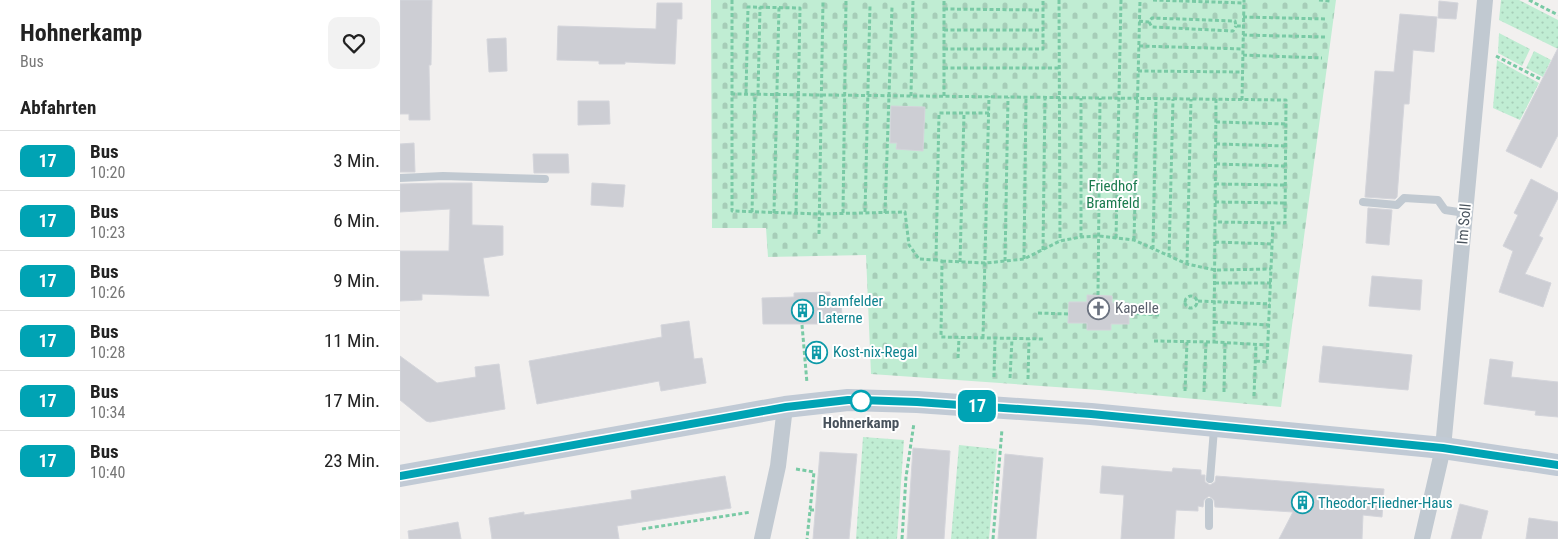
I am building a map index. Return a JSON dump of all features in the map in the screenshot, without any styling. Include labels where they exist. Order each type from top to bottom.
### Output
[{"type":"street","name":"Im Soll","points":[[1422,539],[1443,448],[1484,0]]},
{"type":"street","points":[[400,476],[786,407],[848,400],[917,402],[1214,425],[1443,448],[1558,465]]},
{"type":"street","points":[[762,539],[778,466],[786,407]]},
{"type":"lane","points":[[400,178],[443,176],[545,179]]},
{"type":"lane","points":[[1364,202],[1397,205],[1404,198],[1438,200],[1445,210],[1465,213]]},
{"type":"lane","points":[[1210,479],[1214,425]]},
{"type":"lane","points":[[1209,502],[1209,526]]},
{"type":"path","points":[[732,0],[732,211],[819,214],[906,212],[910,245],[919,259],[986,263],[1024,259],[1060,241],[1099,236],[1134,240],[1187,264],[1215,270],[1271,269]]},
{"type":"path","points":[[818,234],[823,0]]},
{"type":"path","points":[[843,213],[846,0]]},
{"type":"path","points":[[911,96],[913,0]]},
{"type":"path","points":[[944,0],[944,96]]},
{"type":"path","points":[[944,49],[1043,49],[1043,0]]},
{"type":"path","points":[[1059,0],[1060,241]]},
{"type":"path","points":[[1116,238],[1121,0]]},
{"type":"path","points":[[1134,240],[1140,0]]},
{"type":"path","points":[[1153,0],[1244,2],[1242,100]]},
{"type":"path","points":[[1319,0],[1330,0]]},
{"type":"path","points":[[1529,0],[1558,15]]},
{"type":"path","points":[[865,212],[870,6]]},
{"type":"path","points":[[746,93],[748,7],[800,8],[796,213]]},
{"type":"path","points":[[752,212],[760,7]]},
{"type":"path","points":[[774,213],[779,7]]},
{"type":"path","points":[[885,213],[892,7]]},
{"type":"path","points":[[944,9],[1043,10]]},
{"type":"path","points":[[1243,17],[1327,19]]},
{"type":"path","points":[[1149,22],[1152,18],[1235,21],[1236,26]]},
{"type":"path","points":[[1139,21],[1149,22]]},
{"type":"path","points":[[1149,22],[1152,27],[1233,30],[1236,26],[1243,26]]},
{"type":"path","points":[[944,30],[1043,30]]},
{"type":"path","points":[[1243,35],[1326,37]]},
{"type":"path","points":[[1139,46],[1243,49]]},
{"type":"path","points":[[1480,47],[1542,80]]},
{"type":"path","points":[[1243,55],[1322,58]]},
{"type":"path","points":[[944,68],[1059,68]]},
{"type":"path","points":[[1138,71],[1242,72]]},
{"type":"path","points":[[731,94],[1286,100],[1285,222],[1215,222]]},
{"type":"path","points":[[983,338],[989,96]]},
{"type":"path","points":[[1005,261],[1008,97]]},
{"type":"path","points":[[1024,259],[1026,97]]},
{"type":"path","points":[[1043,251],[1045,97]]},
{"type":"path","points":[[1081,98],[1081,237]]},
{"type":"path","points":[[1098,295],[1100,98]]},
{"type":"path","points":[[1153,249],[1156,99]]},
{"type":"path","points":[[1170,256],[1173,99]]},
{"type":"path","points":[[1187,264],[1191,99]]},
{"type":"path","points":[[1214,342],[1216,99]]},
{"type":"path","points":[[960,262],[964,112]]},
{"type":"path","points":[[936,260],[939,113],[989,112]]},
{"type":"path","points":[[1216,122],[1286,124]]},
{"type":"path","points":[[1216,144],[1286,146]]},
{"type":"path","points":[[1216,164],[1285,166]]},
{"type":"path","points":[[1215,184],[1285,185]]},
{"type":"path","points":[[1215,202],[1285,203]]},
{"type":"path","points":[[1256,361],[1267,362],[1273,222]]},
{"type":"path","points":[[1215,242],[1272,244]]},
{"type":"path","points":[[942,261],[941,337],[1045,339]]},
{"type":"path","points":[[1215,283],[1271,283]]},
{"type":"path","points":[[1198,301],[1194,307],[1190,308],[1186,304],[1185,299],[1189,296],[1194,296],[1198,301],[1270,304]]},
{"type":"path","points":[[1038,313],[1068,314]]},
{"type":"path","points":[[1129,313],[1159,315]]},
{"type":"path","points":[[1214,322],[1269,324]]},
{"type":"path","points":[[802,325],[806,378],[811,404]]},
{"type":"path","points":[[958,358],[959,338]]},
{"type":"path","points":[[994,377],[995,338]]},
{"type":"path","points":[[1010,378],[1012,339]]},
{"type":"path","points":[[1028,379],[1029,339]]},
{"type":"path","points":[[1154,341],[1268,345]]},
{"type":"path","points":[[1184,390],[1187,342]]},
{"type":"path","points":[[1204,392],[1206,342]]},
{"type":"path","points":[[1224,392],[1225,343]]},
{"type":"path","points":[[1254,396],[1256,344]]},
{"type":"path","points":[[902,539],[906,477],[917,402]]},
{"type":"path","points":[[993,539],[1004,408]]},
{"type":"path","points":[[778,466],[816,472],[806,539]]},
{"type":"path","points":[[906,477],[911,477]]},
{"type":"path","points":[[998,481],[1003,482]]},
{"type":"path","points":[[642,529],[769,509]]},
{"type":"path","points":[[810,510],[815,510]]},
{"type":"path","points":[[903,512],[908,513]]},
{"type":"path","points":[[995,515],[1000,515]]},
{"type":"green space","name":"Friedhof Bramfeld","points":[[711,0],[1336,0],[1281,407],[1099,390],[871,374],[866,255],[768,257],[766,228],[712,228]]},
{"type":"green space","points":[[1501,0],[1519,0],[1558,20],[1558,49],[1499,20]]},
{"type":"green space","points":[[1499,33],[1530,49],[1522,66],[1498,53]]},
{"type":"green space","points":[[1534,51],[1551,60],[1543,77],[1526,68]]},
{"type":"green space","points":[[1497,60],[1539,83],[1520,120],[1493,108]]},
{"type":"green space","points":[[863,437],[904,440],[897,539],[856,539]]},
{"type":"green space","points":[[959,445],[997,449],[989,539],[951,539]]},
{"type":"building","points":[[400,0],[432,0],[431,65],[429,65],[430,120],[409,120],[409,114],[400,114]]},
{"type":"building","points":[[1439,1],[1458,3],[1456,19],[1438,18]]},
{"type":"building","points":[[657,3],[682,3],[682,19],[677,19],[675,64],[625,62],[625,64],[599,64],[599,61],[557,60],[558,26],[656,29]]},
{"type":"building","points":[[1400,14],[1437,17],[1434,52],[1413,50],[1409,104],[1404,104],[1397,197],[1395,199],[1365,197],[1375,71],[1394,72]]},
{"type":"building","points":[[506,38],[507,71],[489,72],[487,39]]},
{"type":"building","points":[[1558,48],[1558,135],[1541,168],[1506,151]]},
{"type":"building","points":[[578,101],[609,101],[610,124],[578,125]]},
{"type":"building","points":[[891,106],[925,107],[923,151],[896,149],[897,143],[890,143]]},
{"type":"building","points":[[414,143],[415,172],[400,172],[400,144]]},
{"type":"building","points":[[533,154],[568,154],[569,173],[534,173]]},
{"type":"building","points":[[1531,179],[1558,193],[1558,198],[1539,236],[1543,238],[1525,274],[1551,283],[1543,307],[1499,292],[1513,251],[1503,246],[1518,215],[1514,213]]},
{"type":"building","points":[[472,183],[472,225],[503,226],[503,255],[483,258],[489,296],[422,294],[422,300],[400,301],[400,251],[449,251],[450,209],[400,212],[400,184]]},
{"type":"building","points":[[592,183],[625,185],[623,207],[591,205]]},
{"type":"building","points":[[1368,208],[1392,210],[1389,245],[1366,243]]},
{"type":"building","points":[[1372,276],[1422,280],[1420,310],[1369,306]]},
{"type":"building","name":"Bramfelder Laterne","points":[[830,292],[830,300],[841,300],[842,316],[831,317],[831,322],[821,322],[821,324],[763,324],[762,298],[794,297],[794,293]]},
{"type":"building","name":"Kapelle","points":[[1087,295],[1112,296],[1112,303],[1129,303],[1129,324],[1111,324],[1111,330],[1087,330],[1087,323],[1068,323],[1069,302],[1087,302]]},
{"type":"building","points":[[689,321],[694,359],[702,358],[706,383],[661,391],[659,381],[537,404],[529,361],[662,337],[661,325]]},
{"type":"building","points":[[1323,346],[1412,355],[1408,390],[1319,382]]},
{"type":"building","points":[[400,356],[437,383],[476,377],[475,367],[499,364],[505,409],[430,422],[426,421],[400,400]]},
{"type":"building","points":[[1490,359],[1513,362],[1511,377],[1558,382],[1558,417],[1535,415],[1536,411],[1484,404]]},
{"type":"building","points":[[913,448],[950,451],[944,539],[907,539]]},
{"type":"building","points":[[820,452],[857,454],[849,539],[813,539]]},
{"type":"building","points":[[1005,454],[1043,458],[1036,539],[998,539]]},
{"type":"building","name":"Theodor-Fliedner-Haus","points":[[1102,466],[1172,472],[1173,468],[1201,470],[1201,475],[1205,475],[1205,482],[1210,485],[1215,482],[1216,476],[1384,489],[1382,517],[1363,515],[1362,539],[1279,539],[1293,512],[1215,507],[1214,500],[1209,496],[1204,500],[1203,507],[1198,506],[1198,511],[1176,510],[1174,539],[1121,539],[1124,495],[1100,493]]},
{"type":"building","points":[[725,476],[731,508],[617,526],[619,539],[492,539],[489,518],[524,512],[524,515],[632,499],[631,491]]},
{"type":"building","points":[[1460,504],[1488,511],[1481,539],[1451,539]]},
{"type":"building","points":[[1529,518],[1558,522],[1558,539],[1526,539]]},
{"type":"building","points":[[458,522],[461,539],[409,539],[408,531]]},
{"type":"bus line","name":"17","points":[[400,476],[786,407],[848,400],[952,404],[1214,425],[1443,448],[1558,465]]},
{"type":"place","name":"Kapelle","points":[[1099,308]]},
{"type":"place","name":"Bramfelder Laterne","points":[[802,310]]},
{"type":"place","name":"Kost-nix-Regal","points":[[817,352]]},
{"type":"place","name":"Hohnerkamp","points":[[861,401]]},
{"type":"place","name":"Theodor-Fliedner-Haus","points":[[1302,503]]}]
